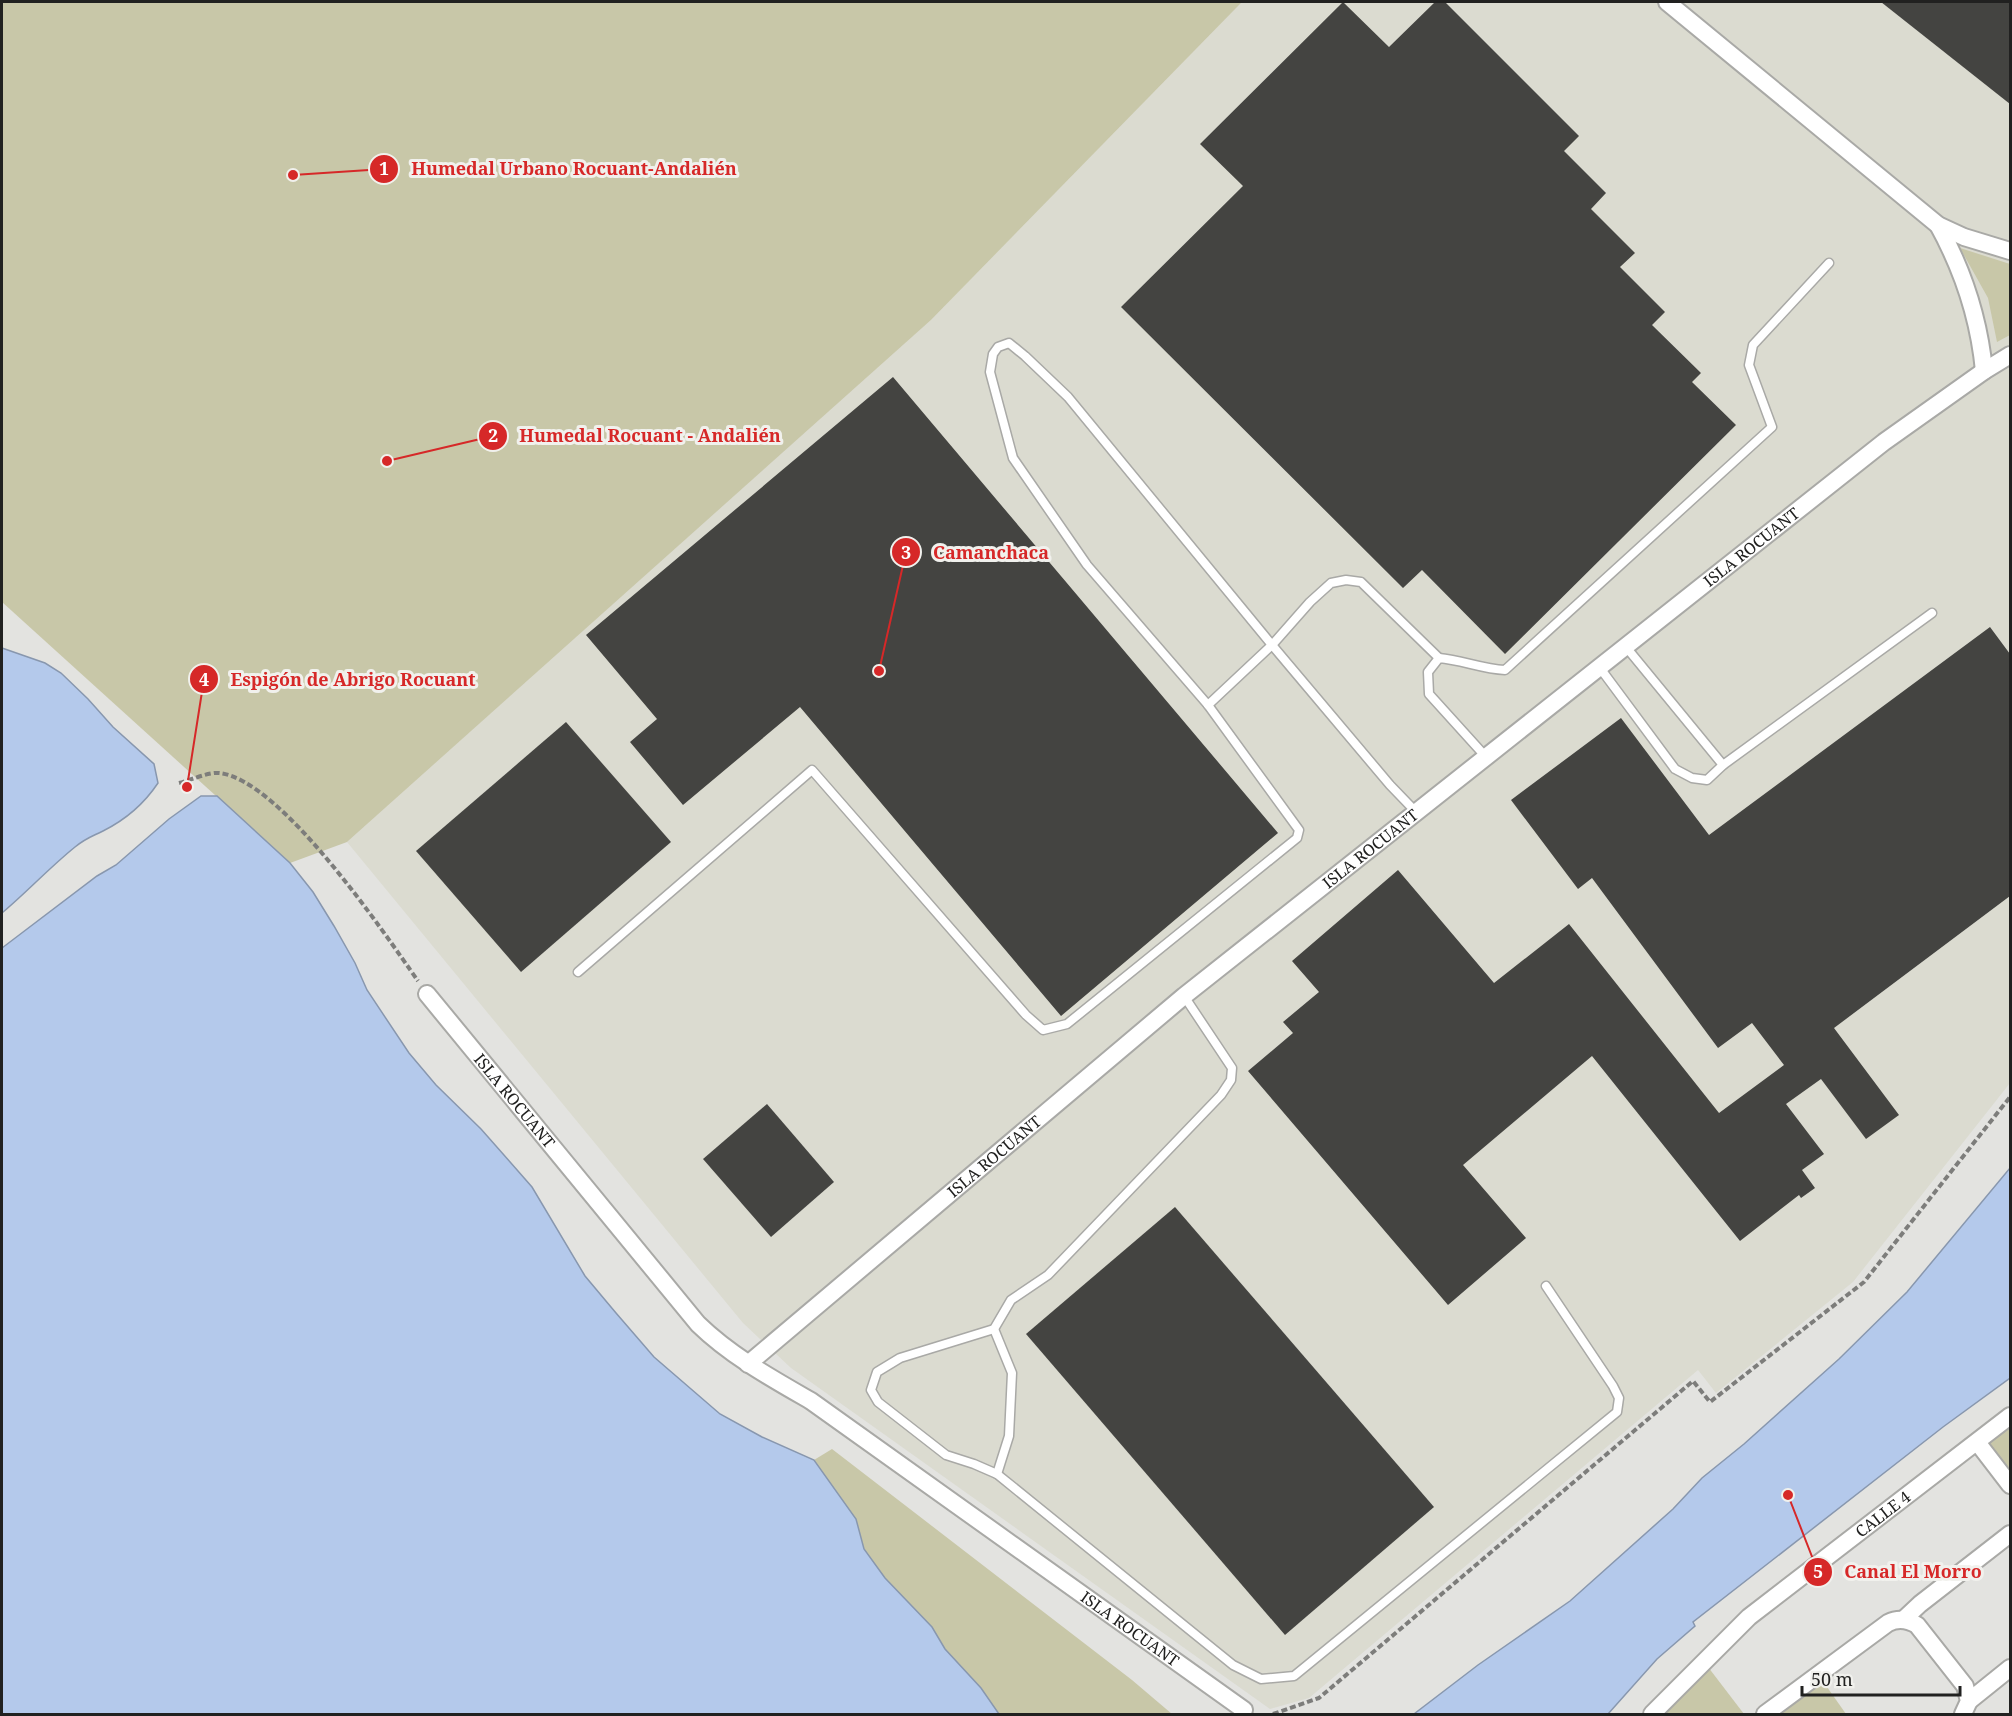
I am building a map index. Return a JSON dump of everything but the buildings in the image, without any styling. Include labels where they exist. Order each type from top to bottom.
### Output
[{"type":"street","points":[[1667,2],[1938,225],[1964,237],[2010,251]]},
{"type":"street","points":[[1938,225],[1964,277],[1973,305],[1984,372]]},
{"type":"street","name":"ISLA ROCUANT","points":[[748,1364],[1184,996],[1884,442],[2010,356]]},
{"type":"street","name":"ISLA ROCUANT","points":[[427,994],[698,1324],[715,1340],[748,1364],[811,1401],[1244,1710]]},
{"type":"street","name":"CALLE 4","points":[[1652,1714],[1749,1617],[2010,1416]]},
{"type":"street","points":[[1977,1442],[2010,1485]]},
{"type":"street","points":[[1765,1714],[1888,1623],[1904,1619],[2010,1534]]},
{"type":"street","points":[[1904,1619],[1911,1621],[1921,1631],[1965,1686],[1966,1708]]},
{"type":"street","points":[[1966,1708],[2010,1668]]},
{"type":"lane","points":[[1208,705],[1272,645],[1310,602],[1331,583],[1346,580],[1361,582],[1439,658],[1458,660],[1488,669],[1505,670],[1772,427],[1749,365],[1753,345],[1830,263]]},
{"type":"lane","points":[[578,972],[812,770],[1026,1015],[1043,1030],[1067,1024],[1298,838],[1299,830],[1296,825],[1208,705],[1087,565],[1013,458],[990,372],[993,354],[998,347],[1009,343],[1068,397],[1272,645],[1390,785],[1417,813]]},
{"type":"lane","points":[[1599,668],[1675,769],[1692,778],[1707,780],[1723,765],[1932,613]]},
{"type":"lane","points":[[1626,647],[1723,765]]},
{"type":"lane","points":[[1439,658],[1428,672],[1429,694],[1486,758]]},
{"type":"lane","points":[[1184,996],[1232,1068],[1231,1080],[1221,1095],[1048,1275],[1011,1300],[994,1329],[900,1358],[877,1372],[871,1390],[878,1402],[946,1455],[997,1474],[1233,1665],[1262,1679],[1294,1676],[1617,1412],[1619,1398],[1613,1386],[1546,1287]]},
{"type":"lane","points":[[994,1329],[1012,1373],[1009,1436],[997,1474]]},
{"type":"path","points":[[179,783],[218,773],[246,782],[299,827],[363,904],[427,994]]},
{"type":"path","points":[[1274,1714],[1319,1698],[1693,1381],[1710,1402],[1864,1282],[2010,1097]]},
{"type":"shaded area","points":[[1242,2],[2010,2],[2010,1083],[1853,1282],[1716,1393],[1698,1370],[1309,1698],[1270,1709],[791,1368],[743,1323],[347,842],[931,320]]},
{"type":"green space","points":[[2,2],[1242,2],[931,320],[347,842],[290,863],[2,602]]},
{"type":"green space","points":[[1960,248],[2010,264],[2010,335],[1997,342],[1988,298]]},
{"type":"green space","points":[[720,1414],[762,1437],[814,1460],[832,1449],[1132,1680],[1172,1714],[821,1714]]},
{"type":"green space","points":[[2010,1421],[2010,1479],[1982,1443]]},
{"type":"green space","points":[[1705,1663],[1744,1714],[1654,1714]]},
{"type":"green space","points":[[1820,1677],[1846,1714],[1770,1714]]},
{"type":"water","points":[[2,648],[45,663],[61,673],[113,727],[154,764],[158,783],[147,798],[126,817],[79,844],[2,913]]},
{"type":"water","points":[[201,796],[217,796],[290,863],[313,892],[355,963],[367,990],[409,1053],[532,1187],[585,1276],[654,1357],[720,1414],[762,1437],[814,1460],[856,1519],[864,1549],[885,1578],[932,1627],[945,1649],[981,1688],[999,1714],[2,1714],[2,948],[97,876],[116,865],[169,819]]},
{"type":"water","points":[[2010,1168],[2010,1378],[1943,1427],[1693,1622],[1695,1626],[1657,1659],[1608,1714],[1414,1714],[1478,1665],[1570,1601],[1673,1509],[1702,1478],[1744,1444],[1839,1359],[1907,1292]]},
{"type":"place","name":"Humedal Urbano Rocuant-Andalién","points":[[293,175]]},
{"type":"place","name":"Humedal Rocuant - Andalién","points":[[387,461]]},
{"type":"place","name":"Camanchaca","points":[[879,671]]},
{"type":"place","name":"Espigón de Abrigo Rocuant","points":[[187,787]]},
{"type":"place","name":"Canal El Morro","points":[[1788,1495]]}]
